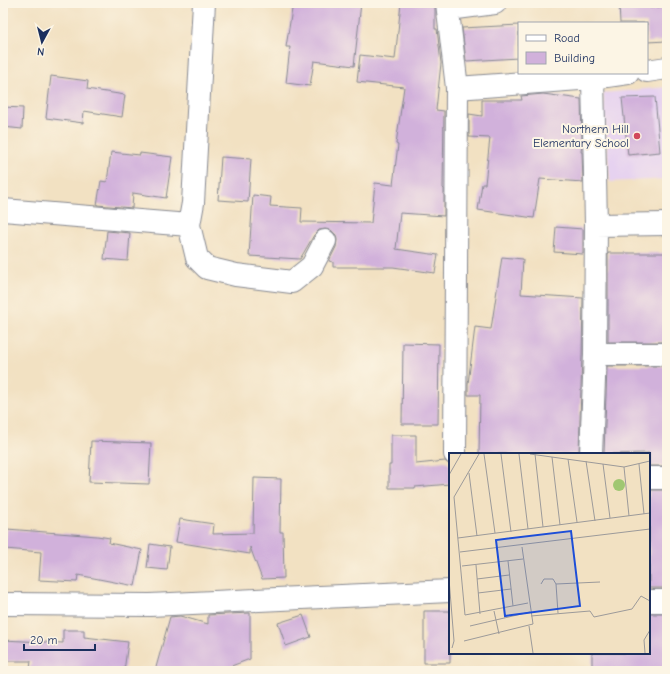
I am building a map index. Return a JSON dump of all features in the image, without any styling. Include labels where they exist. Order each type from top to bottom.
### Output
[{"type":"street","points":[[204,3],[193,203],[189,225],[197,258],[207,268],[236,275],[292,282],[312,266],[325,242]]},
{"type":"street","points":[[455,453],[457,88],[448,6],[495,3]]},
{"type":"street","points":[[648,70],[667,68]]},
{"type":"street","points":[[457,88],[593,78],[621,74]]},
{"type":"street","points":[[591,453],[595,354],[596,224],[593,78]]},
{"type":"street","points":[[3,210],[189,225]]},
{"type":"street","points":[[596,224],[667,224]]},
{"type":"street","points":[[595,354],[667,354]]},
{"type":"street","points":[[650,478],[667,478]]},
{"type":"street","points":[[3,604],[150,605],[449,591]]},
{"type":"street","points":[[650,601],[667,601]]},
{"type":"shaded area","name":"Northern Hill Elementary School","points":[[667,87],[667,179],[610,182],[603,93]]},
{"type":"building","points":[[293,3],[361,3],[354,66],[314,61],[310,86],[286,83],[290,47],[286,47]]},
{"type":"building","points":[[401,3],[435,3],[435,29],[437,29],[441,63],[436,110],[444,111],[444,216],[400,213],[396,249],[438,255],[435,273],[393,267],[333,267],[333,262],[329,261],[336,247],[336,235],[331,230],[325,229],[319,230],[314,235],[300,259],[249,256],[253,195],[271,197],[270,206],[302,208],[301,222],[371,223],[375,183],[393,185],[398,145],[396,144],[404,87],[357,82],[360,55],[395,59]]},
{"type":"building","points":[[619,3],[650,3],[650,8],[667,6],[667,41],[648,42],[648,22],[620,22]]},
{"type":"building","points":[[518,25],[518,58],[466,61],[462,28]]},
{"type":"building","points":[[51,76],[88,81],[87,89],[125,95],[122,117],[84,111],[83,123],[46,118]]},
{"type":"building","points":[[543,94],[581,99],[581,152],[583,182],[540,179],[534,218],[478,210],[482,184],[485,184],[490,138],[469,137],[469,114],[482,116],[482,100],[522,100],[521,96]]},
{"type":"building","points":[[655,97],[660,152],[628,155],[622,98]]},
{"type":"building","points":[[3,107],[23,108],[22,129],[3,127]]},
{"type":"building","points":[[111,152],[140,155],[140,153],[172,157],[166,198],[133,193],[132,208],[97,205],[101,181],[107,182]]},
{"type":"building","points":[[221,157],[251,159],[248,202],[218,200]]},
{"type":"building","points":[[556,227],[583,229],[583,254],[554,252]]},
{"type":"building","points":[[107,231],[130,233],[128,261],[104,259]]},
{"type":"building","points":[[608,253],[667,253],[667,342],[608,342]]},
{"type":"building","points":[[502,257],[523,259],[521,294],[583,298],[579,453],[479,453],[480,395],[468,395],[468,384],[475,327],[491,329]]},
{"type":"building","points":[[403,343],[439,344],[438,424],[402,424]]},
{"type":"building","points":[[607,366],[666,366],[667,466],[650,466],[650,453],[604,453]]},
{"type":"building","points":[[391,435],[416,435],[416,464],[445,461],[449,464],[449,484],[415,488],[389,488],[389,465],[391,465]]},
{"type":"building","points":[[91,441],[151,443],[149,484],[89,482]]},
{"type":"building","points":[[254,478],[281,479],[280,532],[283,532],[284,578],[262,579],[250,547],[250,554],[176,542],[180,519],[214,524],[213,534],[253,533]]},
{"type":"building","points":[[650,490],[667,490],[667,588],[650,588]]},
{"type":"building","points":[[7,529],[110,538],[109,543],[142,550],[135,586],[78,575],[77,582],[39,580],[41,552],[5,549]]},
{"type":"building","points":[[150,544],[170,547],[167,570],[147,568]]},
{"type":"building","points":[[424,611],[449,611],[450,663],[424,663]]},
{"type":"building","points":[[250,613],[250,659],[218,671],[155,671],[170,617],[180,616],[208,624],[208,615]]},
{"type":"building","points":[[650,614],[667,614],[667,671],[592,671],[592,654],[650,654]]},
{"type":"building","points":[[303,615],[311,637],[286,646],[278,623]]},
{"type":"building","points":[[63,630],[84,630],[84,637],[128,642],[124,671],[66,671],[30,669],[31,661],[3,661],[3,640],[63,643]]},
{"type":"place","name":"Northern Hill Elementary School","points":[[637,136]]}]
